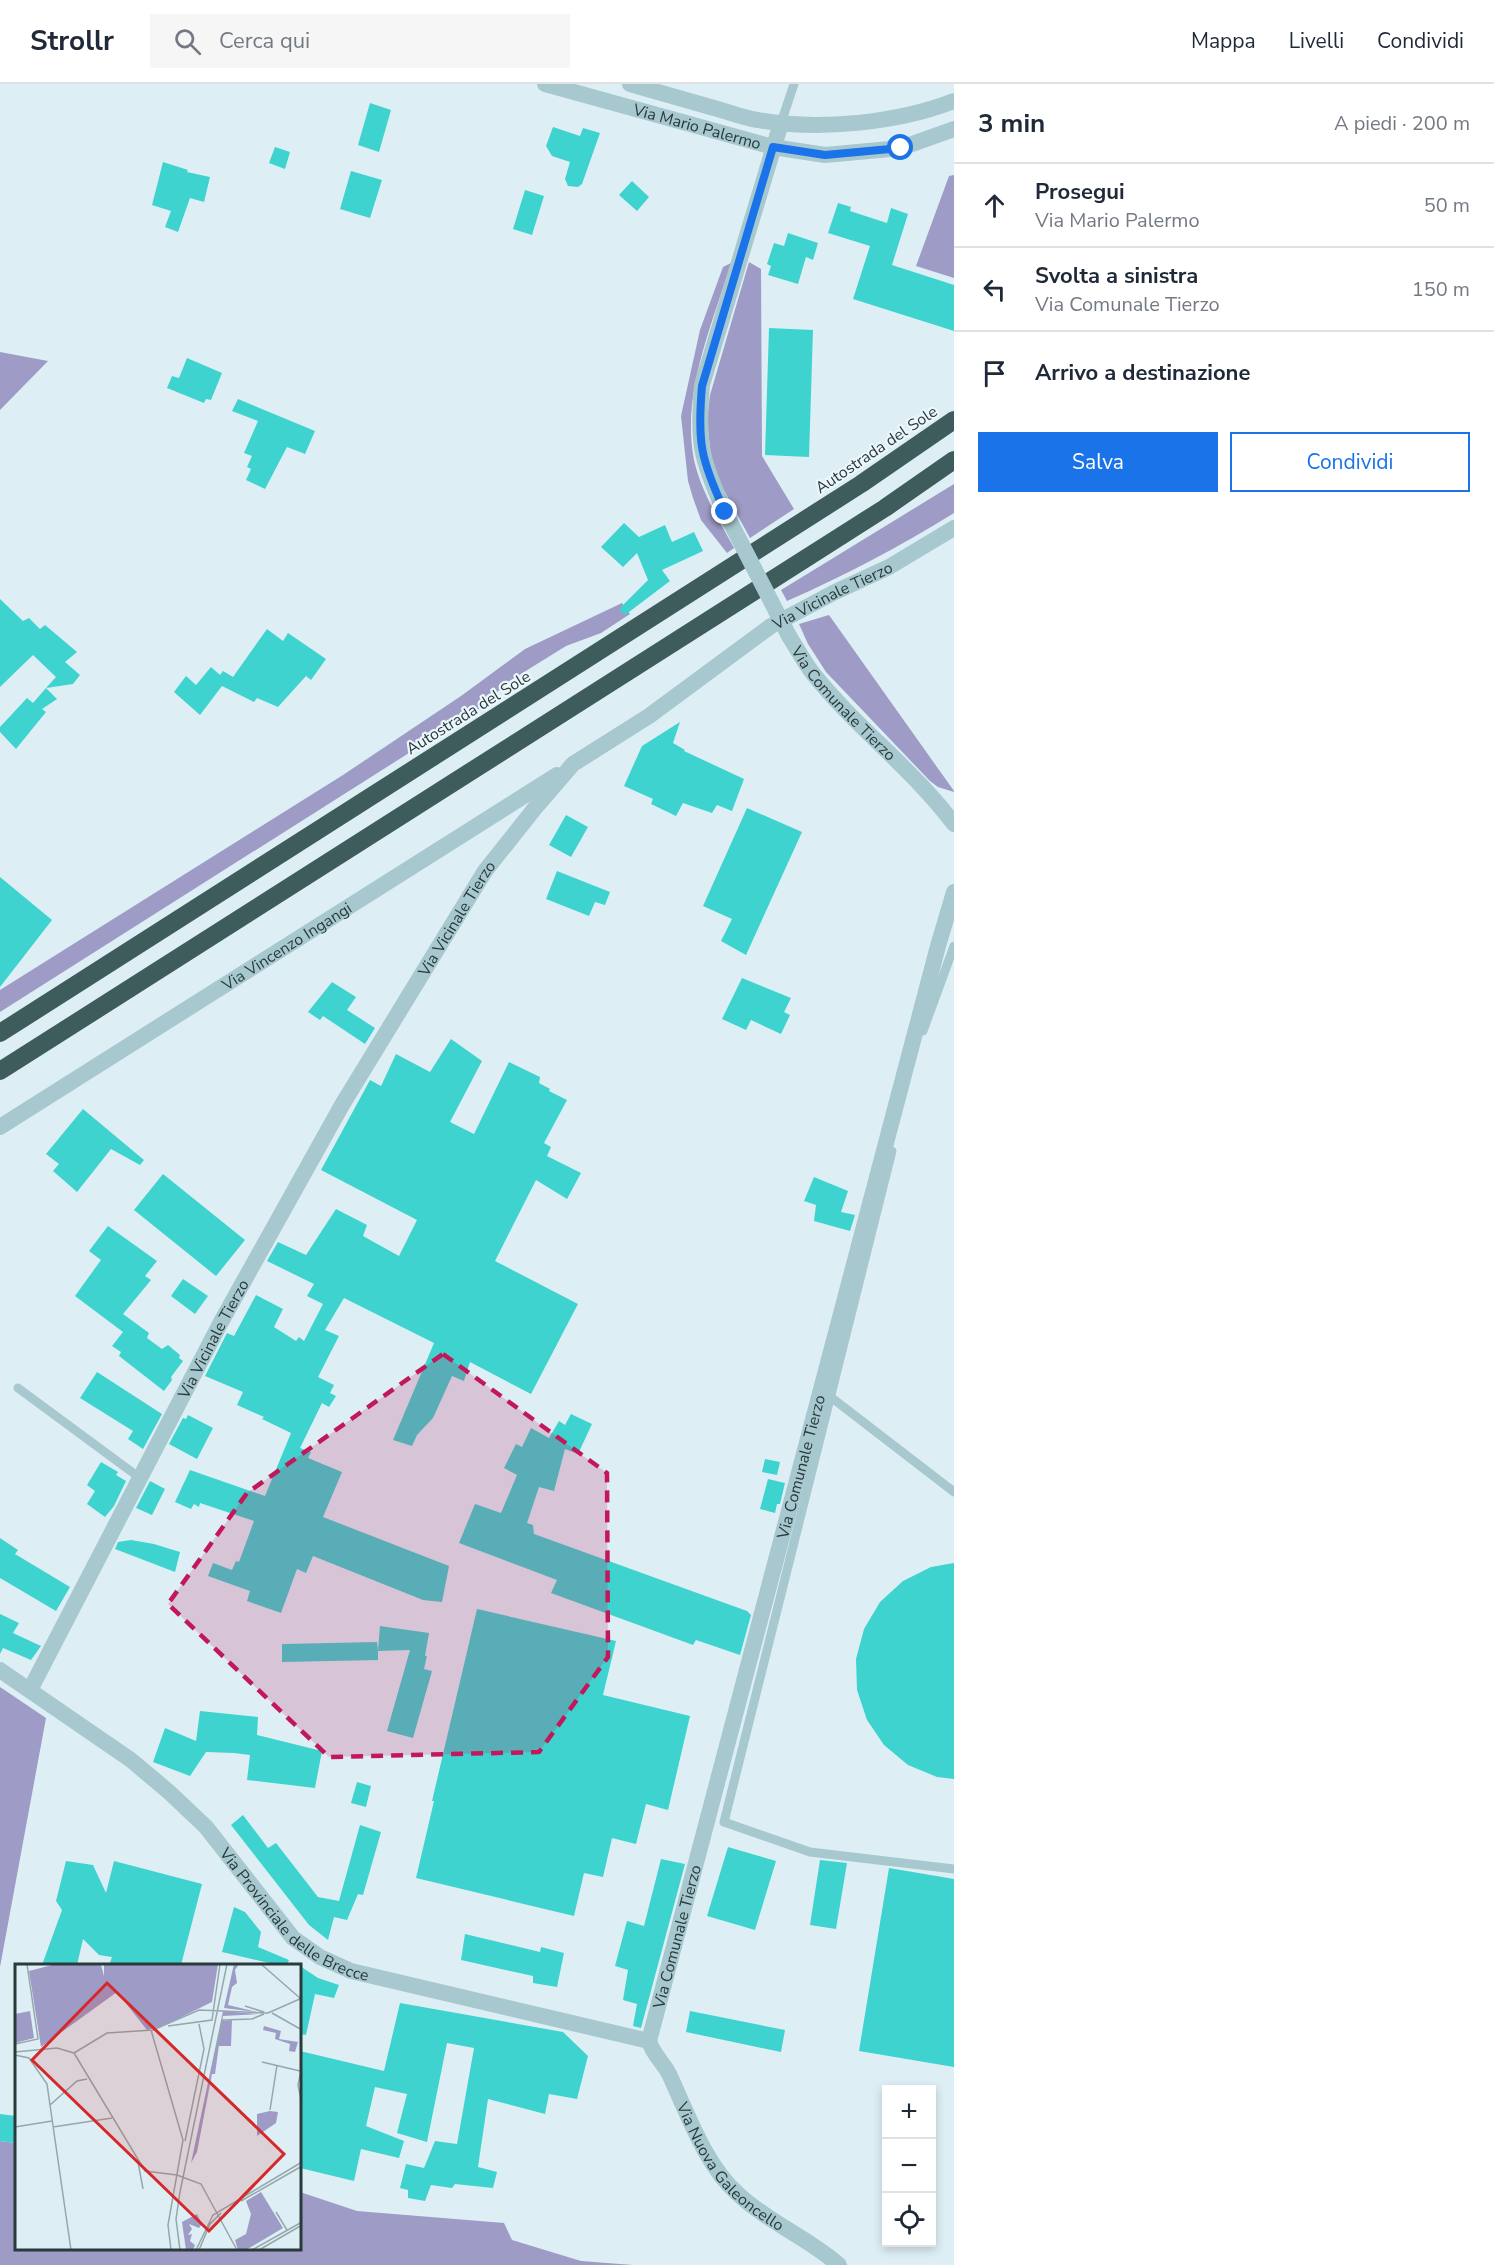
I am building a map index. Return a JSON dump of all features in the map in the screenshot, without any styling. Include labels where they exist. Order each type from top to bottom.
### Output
[{"type":"highway","name":"Autostrada del Sole","points":[[0,1033],[861,484],[954,420]]},
{"type":"highway","points":[[0,1071],[875,514],[954,460]]},
{"type":"street","name":"Via Mario Palermo","points":[[545,84],[773,147],[825,155],[901,148],[954,129]]},
{"type":"street","name":"Via Mario Palermo","points":[[630,84],[757,120],[781,123],[837,124],[902,117],[954,101]]},
{"type":"street","name":"Via Comunale Tierzo","points":[[781,123],[702,386],[699,424],[701,453],[708,476],[725,512],[789,636],[809,669],[928,793],[954,824]]},
{"type":"street","name":"Via Vicinale Tierzo","points":[[30,1689],[221,1322],[342,1105],[485,870],[573,764],[649,716],[771,626],[889,567],[954,528]]},
{"type":"street","name":"Via Vincenzo Ingangi","points":[[0,1128],[573,764]]},
{"type":"street","name":"Via Comunale Tierzo","points":[[650,2042],[954,892]]},
{"type":"street","name":"Via Provinciale delle Brecce","points":[[0,1670],[131,1760],[169,1791],[206,1827],[293,1938],[320,1957],[351,1971],[650,2042]]},
{"type":"street","name":"Via Nuova Galeoncello","points":[[650,2042],[652,2049],[670,2074],[708,2154],[724,2180],[747,2202],[825,2253],[839,2265]]},
{"type":"lane","points":[[781,123],[795,84]]},
{"type":"lane","points":[[954,946],[918,1045],[832,1398],[724,1822],[810,1852],[954,1869]]},
{"type":"lane","points":[[18,1388],[140,1478]]},
{"type":"lane","points":[[832,1398],[954,1492]]},
{"type":"highlighted area","points":[[443,1354],[607,1473],[608,1657],[539,1752],[329,1757],[168,1604],[247,1493]]},
{"type":"shaded area","points":[[954,175],[954,278],[916,266],[949,176]]},
{"type":"shaded area","points":[[749,262],[761,269],[762,456],[794,509],[750,538],[721,485],[711,456],[707,421],[710,395]]},
{"type":"shaded area","points":[[731,263],[700,360],[692,410],[691,435],[694,460],[701,483],[734,548],[727,553],[701,520],[693,498],[688,481],[681,416],[700,330],[723,267]]},
{"type":"shaded area","points":[[0,352],[48,361],[0,410]]},
{"type":"shaded area","points":[[954,484],[954,513],[872,560],[787,601],[781,590]]},
{"type":"shaded area","points":[[622,603],[630,614],[601,633],[566,646],[508,682],[480,708],[0,1012],[0,990],[343,775],[461,696],[525,649]]},
{"type":"shaded area","points":[[829,615],[954,792],[938,787],[930,781],[826,672],[808,644],[799,624]]},
{"type":"shaded area","points":[[0,1687],[46,1718],[0,1967]]},
{"type":"shaded area","points":[[0,2141],[15,2143],[15,2250],[302,2250],[302,2193],[357,2211],[504,2223],[512,2240],[581,2261],[633,2265],[0,2265]]},
{"type":"building","points":[[370,103],[391,110],[379,152],[358,145]]},
{"type":"building","points":[[553,127],[580,136],[583,128],[600,133],[582,184],[578,187],[568,186],[565,179],[570,162],[552,156],[546,146]]},
{"type":"building","points":[[275,147],[290,152],[285,169],[269,163]]},
{"type":"building","points":[[163,162],[188,170],[187,172],[210,177],[204,202],[190,198],[178,232],[165,227],[171,211],[152,205]]},
{"type":"building","points":[[351,171],[382,180],[370,218],[340,209]]},
{"type":"building","points":[[632,181],[649,197],[637,211],[619,195]]},
{"type":"building","points":[[525,190],[544,196],[532,235],[513,229]]},
{"type":"building","points":[[838,203],[851,207],[850,211],[887,223],[891,208],[908,214],[892,265],[954,285],[954,331],[853,299],[870,246],[828,233]]},
{"type":"building","points":[[788,233],[818,243],[813,260],[806,257],[798,284],[768,275],[771,266],[767,264],[774,243],[784,246]]},
{"type":"building","points":[[769,328],[813,330],[809,457],[765,455]]},
{"type":"building","points":[[187,358],[222,373],[211,400],[206,399],[204,403],[167,388],[172,376],[179,378]]},
{"type":"building","points":[[238,399],[315,431],[305,454],[287,447],[265,489],[246,480],[251,469],[247,467],[252,456],[244,453],[258,421],[232,411]]},
{"type":"building","points":[[624,523],[639,537],[665,525],[672,542],[694,532],[703,551],[662,570],[670,581],[625,615],[619,609],[648,580],[637,553],[623,567],[601,547]]},
{"type":"building","points":[[0,599],[23,621],[29,618],[40,629],[45,625],[77,652],[65,662],[80,675],[73,684],[46,688],[56,677],[33,655],[0,687]]},
{"type":"building","points":[[267,629],[283,641],[288,633],[326,659],[311,680],[306,676],[278,707],[257,698],[254,702],[222,686],[200,715],[174,692],[186,676],[196,685],[211,667],[220,675],[223,671],[233,677]]},
{"type":"building","points":[[46,688],[57,699],[42,709],[46,712],[16,749],[0,732],[0,727],[27,698],[33,703]]},
{"type":"building","points":[[680,722],[673,743],[684,751],[744,779],[732,811],[717,805],[712,813],[683,803],[676,816],[651,804],[653,799],[624,786],[642,746]]},
{"type":"building","points":[[747,808],[802,832],[746,955],[721,941],[732,919],[703,906]]},
{"type":"building","points":[[566,815],[588,827],[571,857],[549,845]]},
{"type":"building","points":[[557,871],[610,892],[605,905],[595,902],[589,916],[546,899]]},
{"type":"building","points":[[0,877],[52,920],[0,987]]},
{"type":"building","points":[[742,978],[791,998],[784,1012],[790,1015],[781,1034],[751,1020],[746,1030],[722,1019]]},
{"type":"building","points":[[332,982],[356,997],[347,1010],[375,1028],[365,1044],[323,1016],[320,1020],[308,1012]]},
{"type":"building","points":[[451,1039],[482,1061],[450,1122],[474,1134],[509,1062],[540,1077],[539,1083],[567,1100],[544,1143],[551,1147],[547,1156],[581,1173],[567,1199],[536,1180],[495,1261],[578,1304],[531,1394],[470,1362],[464,1381],[452,1376],[433,1418],[417,1435],[412,1446],[393,1440],[434,1343],[344,1298],[325,1330],[339,1336],[318,1377],[334,1385],[330,1393],[336,1396],[329,1407],[322,1403],[300,1448],[311,1452],[308,1458],[342,1472],[323,1517],[449,1566],[442,1602],[423,1600],[313,1556],[306,1573],[297,1569],[281,1613],[247,1601],[250,1591],[208,1576],[213,1563],[232,1570],[236,1561],[239,1562],[254,1521],[200,1503],[199,1507],[194,1504],[191,1509],[175,1502],[190,1470],[265,1496],[291,1433],[237,1405],[243,1392],[205,1376],[227,1333],[234,1336],[256,1295],[283,1309],[274,1327],[296,1341],[299,1337],[304,1341],[323,1304],[307,1296],[314,1284],[267,1261],[278,1242],[306,1255],[336,1209],[367,1225],[363,1236],[399,1256],[417,1220],[321,1170],[370,1080],[381,1086],[396,1054],[430,1072]]},
{"type":"building","points":[[83,1109],[144,1160],[140,1165],[111,1149],[77,1192],[53,1171],[59,1164],[46,1154]]},
{"type":"building","points":[[163,1174],[245,1240],[216,1276],[134,1210]]},
{"type":"building","points":[[814,1177],[848,1191],[841,1212],[855,1215],[850,1231],[814,1221],[816,1205],[804,1201]]},
{"type":"building","points":[[108,1226],[157,1261],[145,1276],[151,1280],[123,1314],[149,1333],[147,1338],[162,1349],[168,1345],[180,1355],[179,1358],[183,1361],[164,1391],[119,1356],[121,1352],[112,1346],[123,1332],[75,1296],[101,1260],[89,1251]]},
{"type":"building","points":[[183,1279],[208,1296],[195,1314],[171,1296]]},
{"type":"building","points":[[97,1372],[162,1414],[143,1449],[128,1439],[133,1431],[80,1398]]},
{"type":"building","points":[[571,1414],[592,1424],[578,1454],[565,1449],[554,1491],[539,1487],[527,1523],[533,1525],[534,1534],[747,1611],[751,1615],[740,1655],[696,1640],[693,1645],[551,1593],[557,1580],[459,1543],[475,1504],[501,1513],[517,1475],[504,1468],[516,1444],[522,1447],[531,1428],[549,1438],[559,1421],[565,1425]]},
{"type":"building","points":[[188,1415],[213,1428],[197,1459],[169,1444],[183,1418],[186,1419]]},
{"type":"building","points":[[765,1459],[780,1462],[777,1475],[762,1472]]},
{"type":"building","points":[[101,1462],[118,1472],[116,1475],[126,1481],[114,1506],[105,1517],[87,1504],[95,1491],[87,1485]]},
{"type":"building","points":[[768,1479],[785,1483],[780,1504],[777,1504],[775,1513],[760,1509]]},
{"type":"building","points":[[150,1481],[165,1489],[152,1515],[136,1508]]},
{"type":"building","points":[[0,1538],[18,1550],[15,1554],[70,1587],[56,1611],[0,1578]]},
{"type":"building","points":[[131,1540],[180,1552],[175,1572],[115,1549],[118,1542]]},
{"type":"building","points":[[954,1563],[954,1779],[937,1777],[908,1765],[884,1745],[867,1720],[857,1690],[856,1659],[864,1629],[880,1602],[903,1581],[931,1567]]},
{"type":"building","points":[[477,1609],[616,1641],[603,1695],[690,1716],[668,1810],[646,1804],[636,1844],[612,1838],[603,1877],[584,1873],[574,1916],[416,1878]]},
{"type":"building","points":[[0,1614],[19,1623],[13,1633],[41,1646],[31,1660],[3,1648],[0,1654]]},
{"type":"building","points":[[380,1626],[429,1633],[424,1669],[432,1671],[413,1738],[387,1731],[410,1650],[378,1651]]},
{"type":"building","points":[[377,1642],[378,1660],[282,1662],[282,1644]]},
{"type":"building","points":[[200,1711],[258,1717],[257,1735],[322,1751],[315,1788],[247,1780],[250,1755],[206,1752],[190,1776],[153,1762],[165,1728],[196,1741]]},
{"type":"building","points":[[357,1782],[371,1786],[366,1807],[351,1803]]},
{"type":"building","points":[[243,1815],[268,1848],[276,1843],[318,1897],[339,1901],[360,1825],[381,1832],[363,1895],[358,1894],[347,1920],[334,1917],[328,1940],[309,1925],[231,1825]]},
{"type":"building","points":[[728,1847],[776,1861],[755,1930],[707,1916]]},
{"type":"building","points":[[661,1859],[685,1864],[641,2028],[633,2026],[637,2004],[623,2000],[628,1970],[615,1966],[627,1921],[644,1926]]},
{"type":"building","points":[[820,1860],[847,1863],[836,1929],[810,1925]]},
{"type":"building","points":[[66,1861],[93,1865],[106,1893],[114,1861],[202,1884],[181,1964],[109,1964],[112,1957],[99,1955],[83,1939],[77,1964],[42,1964],[62,1910],[56,1901]]},
{"type":"building","points":[[889,1868],[954,1879],[954,2067],[859,2051]]},
{"type":"building","points":[[234,1907],[245,1912],[261,1932],[258,1947],[289,1960],[287,1964],[274,1964],[222,1952]]},
{"type":"building","points":[[465,1934],[540,1952],[541,1947],[564,1953],[557,1987],[533,1983],[533,1976],[461,1960]]},
{"type":"building","points":[[302,1967],[318,1978],[339,1985],[334,1998],[315,1994],[306,2035],[302,2034]]},
{"type":"building","points":[[400,2003],[563,2032],[588,2056],[577,2099],[549,2094],[545,2114],[488,2099],[478,2167],[497,2172],[493,2188],[455,2184],[452,2188],[431,2185],[425,2201],[408,2198],[408,2190],[400,2188],[406,2164],[424,2168],[435,2141],[457,2144],[474,2048],[447,2043],[427,2142],[397,2133],[407,2094],[375,2087],[366,2126],[404,2141],[399,2158],[361,2149],[354,2181],[302,2168],[302,2051],[384,2071]]},
{"type":"building","points":[[690,2011],[785,2030],[781,2052],[686,2032]]},
{"type":"building","points":[[0,2114],[15,2116],[15,2143],[0,2141]]},
{"type":"route","points":[[725,512],[708,476],[701,453],[699,424],[702,386],[773,147],[825,155],[901,148]]}]
